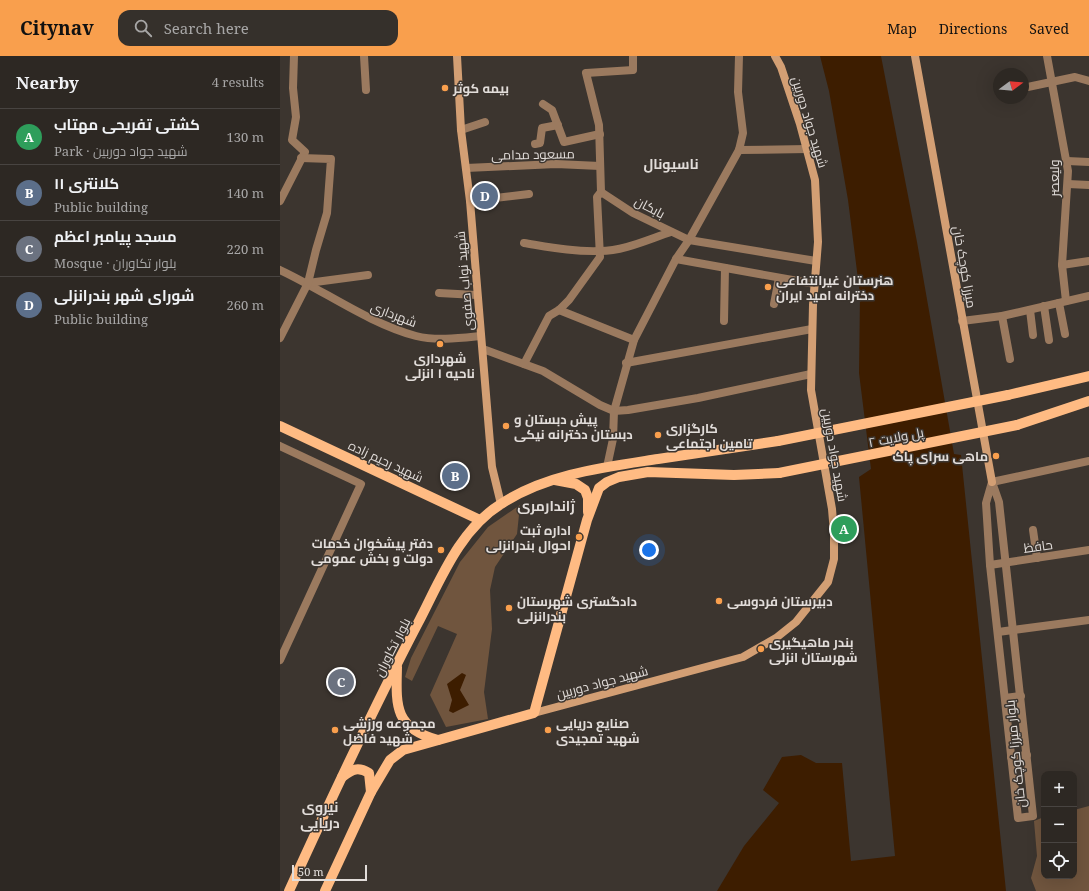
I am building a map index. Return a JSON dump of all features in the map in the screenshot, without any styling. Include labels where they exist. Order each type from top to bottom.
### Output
[{"type":"main road","name":"شهید نواب صفوی","points":[[457,56],[461,130],[470,201],[476,295],[480,336],[483,349],[492,467],[501,504]]},
{"type":"main road","name":"شهید جواد دوربین","points":[[534,713],[743,657],[776,638],[796,622],[828,582],[834,559],[832,510],[811,390],[812,329],[816,260],[817,202],[815,180],[808,149],[781,67],[775,56]]},
{"type":"main road","name":"میرزا کوچک خان","points":[[915,56],[992,482]]},
{"type":"main road","name":"پل ولایت ۲","points":[[607,467],[778,440],[1008,395],[1089,376]]},
{"type":"main road","name":"پل ولایت ۲","points":[[587,520],[599,488],[607,482],[619,477],[648,472],[734,475],[779,473],[1017,425],[1089,401]]},
{"type":"main road","name":"شهید رحیم زاده","points":[[280,426],[480,520]]},
{"type":"main road","name":"بلوار تکاوران","points":[[289,891],[340,778],[397,663],[460,545],[480,520],[501,504],[523,492],[578,473],[607,467]]},
{"type":"main road","points":[[325,891],[371,792],[390,760],[403,750],[534,713],[587,520],[588,498],[585,490],[576,484],[555,480]]},
{"type":"main road","points":[[397,663],[396,701],[401,718],[407,726],[419,734],[438,740]]},
{"type":"main road","points":[[340,778],[354,768],[362,769],[369,773],[371,792]]},
{"type":"street","points":[[280,200],[305,152],[292,140],[296,117],[293,88],[294,56]]},
{"type":"street","points":[[364,56],[366,90]]},
{"type":"street","points":[[524,364],[549,316],[559,310],[570,300],[600,257],[601,252],[597,197],[601,192],[600,134],[586,73],[633,70],[633,56]]},
{"type":"street","points":[[607,467],[613,439],[614,410],[626,363],[634,340],[676,259],[689,240],[739,150],[743,133],[738,92],[739,56]]},
{"type":"street","name":"ولیعصر","points":[[1047,56],[1067,161],[1068,184],[1062,265],[1062,302],[1065,334]]},
{"type":"street","points":[[1029,87],[1075,77],[1089,81]]},
{"type":"street","points":[[542,104],[552,110],[564,142],[600,134]]},
{"type":"street","points":[[461,130],[485,122]]},
{"type":"street","points":[[535,144],[540,143],[542,128],[558,125]]},
{"type":"street","points":[[739,150],[808,149]]},
{"type":"street","points":[[280,338],[308,283],[327,213],[331,159],[301,158]]},
{"type":"street","points":[[1067,161],[1089,162]]},
{"type":"street","name":"مسعود مدامی","points":[[466,168],[556,164],[600,166]]},
{"type":"street","points":[[1068,184],[1089,185]]},
{"type":"street","name":"بابکان","points":[[601,192],[633,213],[689,240],[816,260]]},
{"type":"street","points":[[470,201],[529,194]]},
{"type":"street","points":[[524,243],[565,250],[601,252],[671,232]]},
{"type":"street","points":[[676,259],[815,284]]},
{"type":"street","points":[[1062,265],[1089,260]]},
{"type":"street","points":[[724,321],[725,268]]},
{"type":"street","name":"شهرداری","points":[[280,270],[308,283],[364,316],[417,336],[440,338],[480,336]]},
{"type":"street","points":[[308,283],[368,274]]},
{"type":"street","points":[[774,304],[779,278]]},
{"type":"street","points":[[440,293],[476,295]]},
{"type":"street","points":[[962,321],[1002,316],[1089,296]]},
{"type":"street","points":[[1044,306],[1049,340]]},
{"type":"street","points":[[559,310],[634,340]]},
{"type":"street","points":[[1030,310],[1033,335]]},
{"type":"street","points":[[1002,316],[1010,359]]},
{"type":"street","points":[[626,363],[812,329]]},
{"type":"street","points":[[483,349],[542,371],[600,405],[614,410],[628,410],[698,398],[811,374]]},
{"type":"street","points":[[280,446],[361,484],[280,660]]},
{"type":"street","points":[[992,482],[1089,461]]},
{"type":"street","name":"بلوار میرزا کوچک خان","points":[[992,482],[999,502],[1004,562],[1021,696],[1033,816],[1018,818],[990,565],[986,504],[992,482]]},
{"type":"street","points":[[1033,530],[1037,558]]},
{"type":"street","name":"حافظ","points":[[990,565],[1089,550]]},
{"type":"street","points":[[998,632],[1089,620]]},
{"type":"street","points":[[1005,698],[1021,696]]},
{"type":"street","points":[[1012,757],[1027,755]]},
{"type":"shaded area","points":[[820,56],[881,56],[917,242],[954,454],[961,455],[1006,891],[717,891],[744,846],[779,803],[763,790],[782,757],[801,755],[816,763],[842,763],[851,861],[895,856],[859,477],[871,469],[859,373],[860,295],[848,200],[829,91]]},
{"type":"shaded area","points":[[520,505],[517,534],[495,567],[490,590],[492,629],[484,692],[488,719],[446,727],[430,695],[457,634],[438,626],[412,681],[405,677],[411,658],[460,562],[488,527]]},
{"type":"shaded area","points":[[462,673],[466,675],[460,690],[469,705],[453,713],[449,711],[452,700],[447,684]]},
{"type":"shaded area","points":[[1089,806],[1089,891],[1036,891],[1031,878],[1037,856],[1034,821],[1041,818],[1041,879],[1077,879],[1077,809]]},
{"type":"place","name":"بیمه کوثر","points":[[445,88]]},
{"type":"place","name":"شورای شهر بندرانزلی","points":[[485,196]]},
{"type":"place","name":"هنرستان غیرانتفاعی دخترانه امید ایران","points":[[768,287]]},
{"type":"place","name":"شهرداری ناحیه ۱ انزلی","points":[[440,344]]},
{"type":"place","name":"پیش دبستان و دبستان دخترانه نیکی","points":[[506,426]]},
{"type":"place","name":"کارگزاری تامین اجتماعی","points":[[658,435]]},
{"type":"place","name":"ماهی سرای پاک","points":[[996,456]]},
{"type":"place","name":"کلانتری ۱۱","points":[[455,476]]},
{"type":"place","name":"کشتی تفریحی مهتاب","points":[[844,529]]},
{"type":"place","name":"اداره ثبت احوال بندرانزلی","points":[[579,537]]},
{"type":"place","name":"دفتر پیشخوان خدمات دولت و بخش عمومی","points":[[441,550]]},
{"type":"place","name":"دبیرستان فردوسی","points":[[719,601]]},
{"type":"place","name":"دادگستری شهرستان بندرانزلی","points":[[509,608]]},
{"type":"place","name":"بندر ماهیگیری شهرستان انزلی","points":[[761,649]]},
{"type":"place","name":"مسجد پیامبر اعظم","points":[[341,682]]},
{"type":"place","name":"مجموعه ورزشی شهید فاضل","points":[[335,730]]},
{"type":"place","name":"صنایع دریایی شهید تمجیدی","points":[[548,730]]},
{"type":"district","name":"ناسیونال","points":[[671,163]]},
{"type":"district","name":"ژاندارمری","points":[[546,505]]},
{"type":"district","name":"نیروی دریایی","points":[[320,814]]}]
